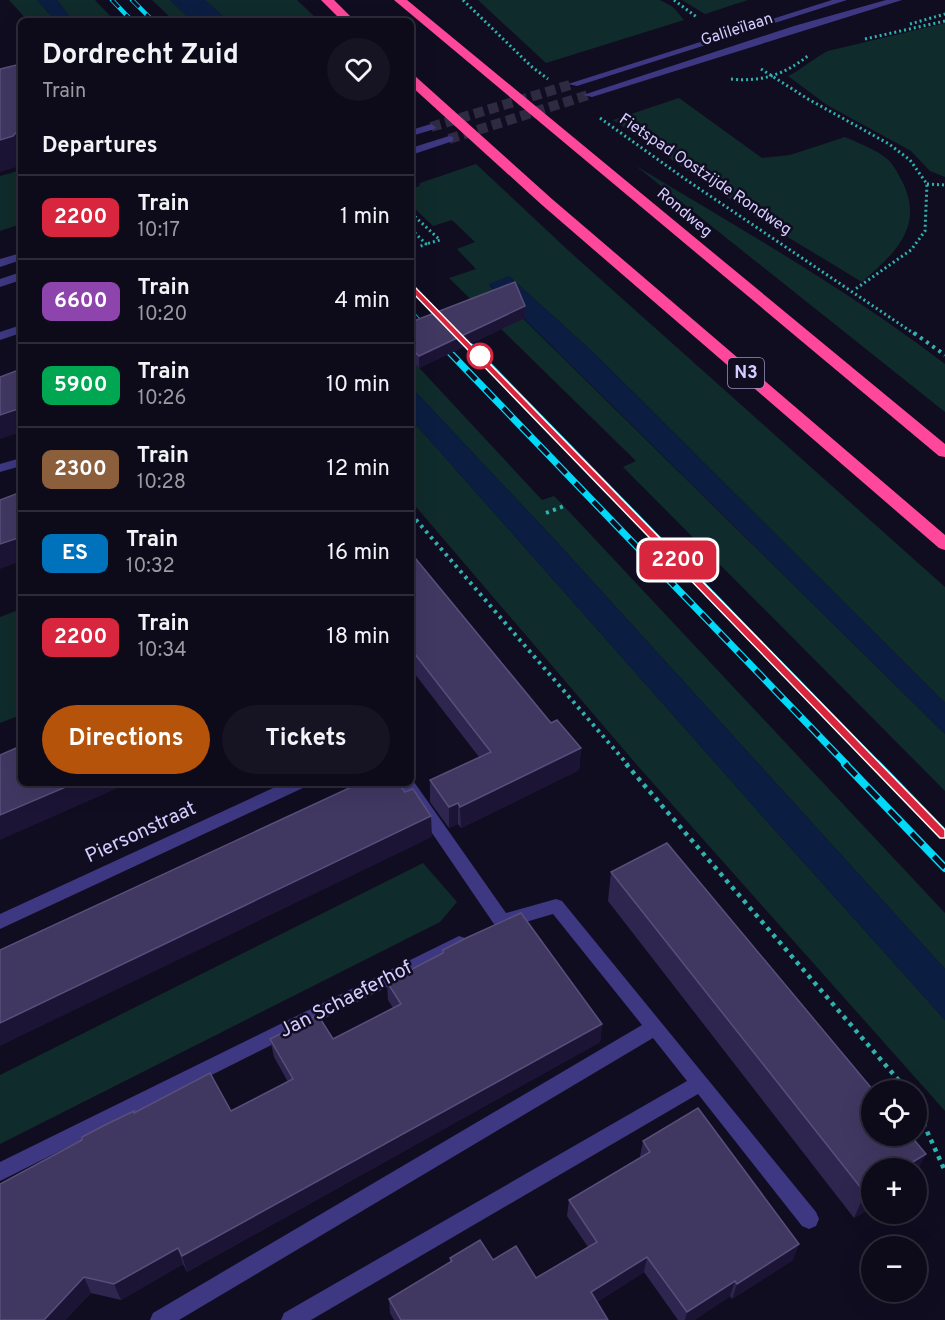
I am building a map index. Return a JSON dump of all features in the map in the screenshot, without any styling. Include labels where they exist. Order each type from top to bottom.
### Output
[{"type":"highway","points":[[327,0],[346,18]]},
{"type":"highway","name":"Rondweg","points":[[400,0],[945,452]]},
{"type":"highway","name":"N3","points":[[414,82],[547,202],[945,544]]},
{"type":"street","name":"Galileïlaan","points":[[573,84],[842,0]]},
{"type":"street","name":"Galileïlaan","points":[[588,95],[797,28],[897,0]]},
{"type":"street","points":[[414,132],[431,127]]},
{"type":"street","points":[[414,151],[449,139]]},
{"type":"street","points":[[0,263],[18,257]]},
{"type":"street","points":[[0,283],[18,277]]},
{"type":"street","points":[[0,336],[18,330]]},
{"type":"street","points":[[0,468],[18,463]]},
{"type":"street","name":"Piersonstraat","points":[[0,922],[293,786]]},
{"type":"street","points":[[408,786],[502,922]]},
{"type":"street","name":"Jan Schaeferhof","points":[[0,1172],[502,922],[556,906],[809,1219]]},
{"type":"street","points":[[160,1320],[655,1027]]},
{"type":"street","points":[[291,1320],[700,1083]]},
{"type":"path","points":[[463,0],[532,67],[550,81]]},
{"type":"path","points":[[674,0],[701,20]]},
{"type":"path","points":[[860,39],[907,31],[945,21]]},
{"type":"path","points":[[730,79],[755,82],[773,77],[794,68],[812,52]]},
{"type":"path","points":[[759,68],[808,99],[889,144],[910,160],[927,184],[925,231],[911,250],[854,290]]},
{"type":"path","name":"Fietspad Oostzijde Rondweg","points":[[598,117],[636,145],[854,290],[945,355]]},
{"type":"path","points":[[927,184],[945,185]]},
{"type":"path","points":[[414,216],[440,240],[418,247]]},
{"type":"path","points":[[414,232],[426,244]]},
{"type":"path","points":[[546,513],[564,506]]},
{"type":"path","points":[[414,517],[898,1080]]},
{"type":"path","points":[[927,1131],[945,1171]]},
{"type":"green space","points":[[9,0],[37,0],[53,18],[25,18]]},
{"type":"green space","points":[[57,0],[95,0],[112,18],[71,18]]},
{"type":"green space","points":[[152,0],[170,0],[189,18],[171,18]]},
{"type":"green space","points":[[205,0],[297,0],[316,18],[225,18]]},
{"type":"green space","points":[[478,0],[660,0],[673,7],[684,20],[546,63]]},
{"type":"green space","points":[[682,0],[748,0],[705,14]]},
{"type":"green space","points":[[945,23],[945,177],[930,171],[911,151],[827,105],[788,76],[828,51]]},
{"type":"green space","points":[[679,98],[762,158],[790,155],[845,137],[882,155],[895,169],[908,197],[910,212],[903,238],[885,260],[862,282],[771,227],[613,120]]},
{"type":"green space","points":[[476,164],[570,252],[945,587],[945,703],[595,354],[509,276],[489,285],[945,734],[945,791],[623,467],[636,461],[449,278],[476,269],[457,249],[475,242],[452,220],[433,226],[414,208],[414,188],[420,183]]},
{"type":"green space","points":[[636,166],[832,285],[945,364],[945,412]]},
{"type":"green space","points":[[18,171],[18,225],[0,231],[0,176]]},
{"type":"green space","points":[[414,362],[542,500],[554,496],[562,504],[945,913],[945,969],[556,541],[414,390]]},
{"type":"green space","points":[[414,422],[945,1020],[945,1111],[927,1091],[927,1080],[917,1080],[637,765],[414,505]]},
{"type":"green space","points":[[18,610],[18,716],[0,723],[0,617]]},
{"type":"green space","points":[[423,863],[457,902],[440,922],[0,1144],[0,1075]]},
{"type":"water","points":[[37,0],[57,0],[71,18],[53,18]]},
{"type":"water","points":[[170,0],[205,0],[225,18],[189,18]]},
{"type":"water","points":[[509,276],[595,354],[945,703],[945,734],[489,284]]},
{"type":"water","points":[[414,390],[556,541],[945,969],[945,1020],[414,422]]},
{"type":"building","points":[[18,65],[18,130],[13,136],[0,140],[0,69]]},
{"type":"building","points":[[515,282],[525,306],[419,356],[414,351],[414,321]]},
{"type":"building","points":[[18,370],[18,409],[0,415],[0,377]]},
{"type":"building","points":[[18,493],[18,538],[0,544],[0,500]]},
{"type":"building","points":[[414,557],[551,723],[557,720],[581,748],[460,807],[458,803],[449,807],[430,780],[491,752],[414,653]]},
{"type":"building","points":[[18,747],[18,786],[68,786],[0,815],[0,755]]},
{"type":"building","points":[[354,786],[400,786],[405,792],[413,789],[431,816],[0,1023],[0,950]]},
{"type":"building","points":[[667,843],[865,1080],[861,1080],[861,1146],[919,1146],[926,1154],[919,1158],[861,1158],[861,1188],[611,872]]},
{"type":"building","points":[[521,913],[602,1024],[182,1256],[178,1248],[114,1284],[84,1277],[44,1320],[0,1320],[0,1184],[82,1140],[82,1137],[210,1073],[231,1111],[293,1079],[270,1039],[318,1015],[333,1039],[401,1004],[387,982],[443,953],[443,950],[464,939]]},
{"type":"building","points":[[698,1108],[799,1244],[737,1284],[735,1281],[687,1312],[647,1257],[591,1292],[608,1320],[401,1320],[389,1299],[452,1261],[450,1258],[480,1240],[493,1260],[516,1246],[536,1278],[597,1242],[569,1200],[650,1152],[643,1141]]},
{"type":"tunnel","points":[[431,127],[573,84]]},
{"type":"tunnel","points":[[449,139],[588,95]]},
{"type":"railway","points":[[112,0],[129,18]]},
{"type":"railway","points":[[132,0],[150,18]]},
{"type":"railway","points":[[414,289],[459,335]]},
{"type":"railway","points":[[414,315],[433,335]]},
{"type":"railway","points":[[431,333],[847,765]]},
{"type":"railway","points":[[457,333],[878,765]]},
{"type":"railway","points":[[845,764],[945,868]]},
{"type":"railway","points":[[877,764],[945,834]]},
{"type":"train","name":"2200","points":[[414,289],[945,834]]}]
